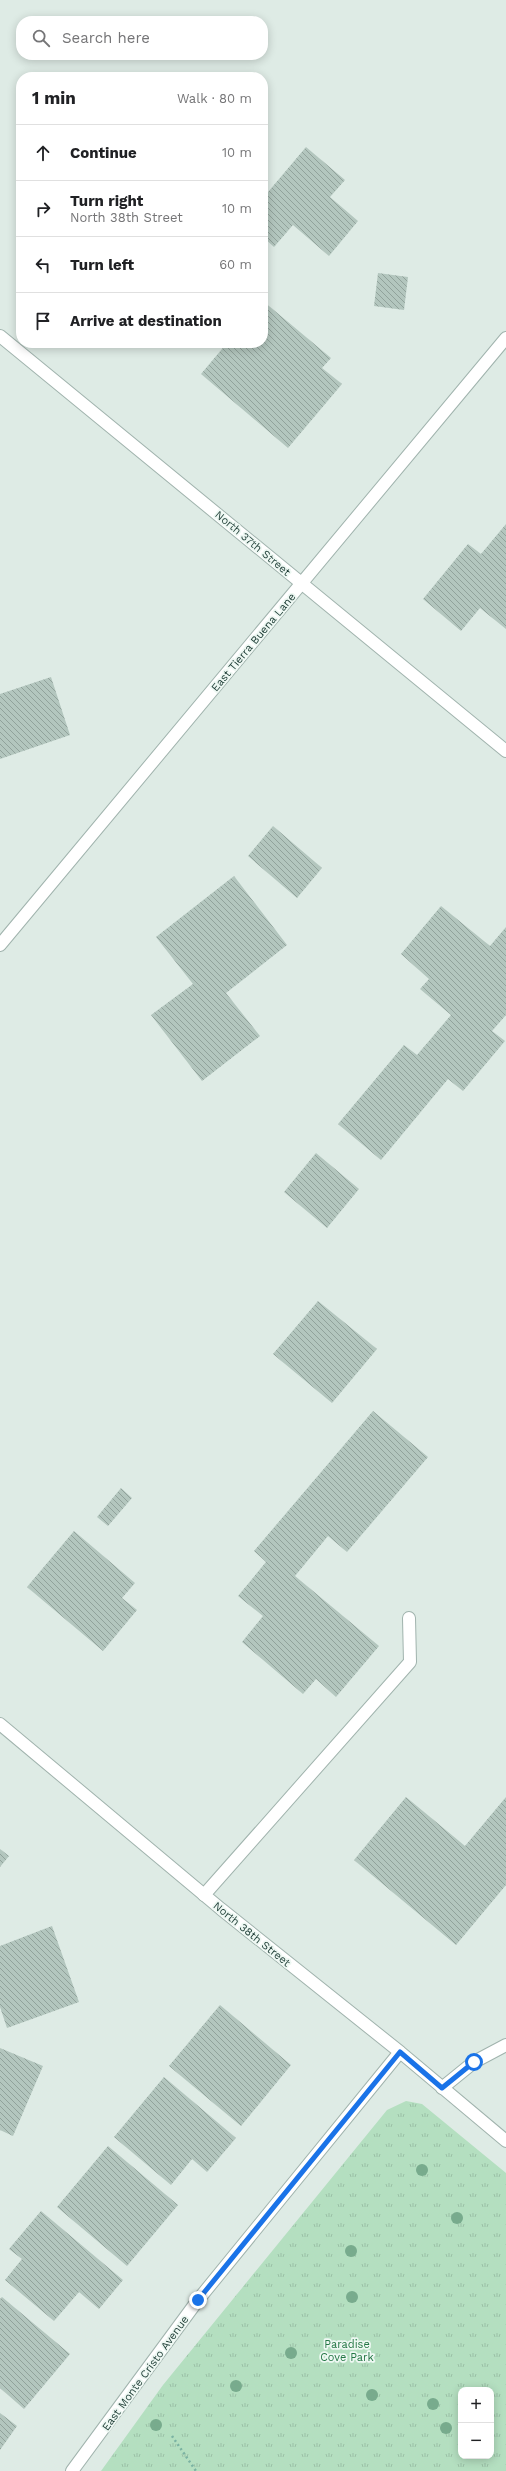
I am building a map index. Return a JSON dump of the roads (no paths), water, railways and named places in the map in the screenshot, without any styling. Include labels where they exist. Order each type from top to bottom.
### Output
[{"type":"street","name":"North 37th Street","points":[[0,336],[506,751]]},
{"type":"street","name":"East Tierra Buena Lane","points":[[0,945],[506,338]]},
{"type":"street","points":[[204,1895],[410,1662],[410,1618]]},
{"type":"street","name":"North 38th Street","points":[[0,1724],[204,1895],[400,2052],[506,2141]]},
{"type":"street","points":[[442,2088],[474,2062],[506,2045]]},
{"type":"street","name":"East Monte Cristo Avenue","points":[[72,2471],[198,2300],[400,2052]]},
{"type":"park label","name":"Paradise Cove Park","points":[[347,2350]]}]
